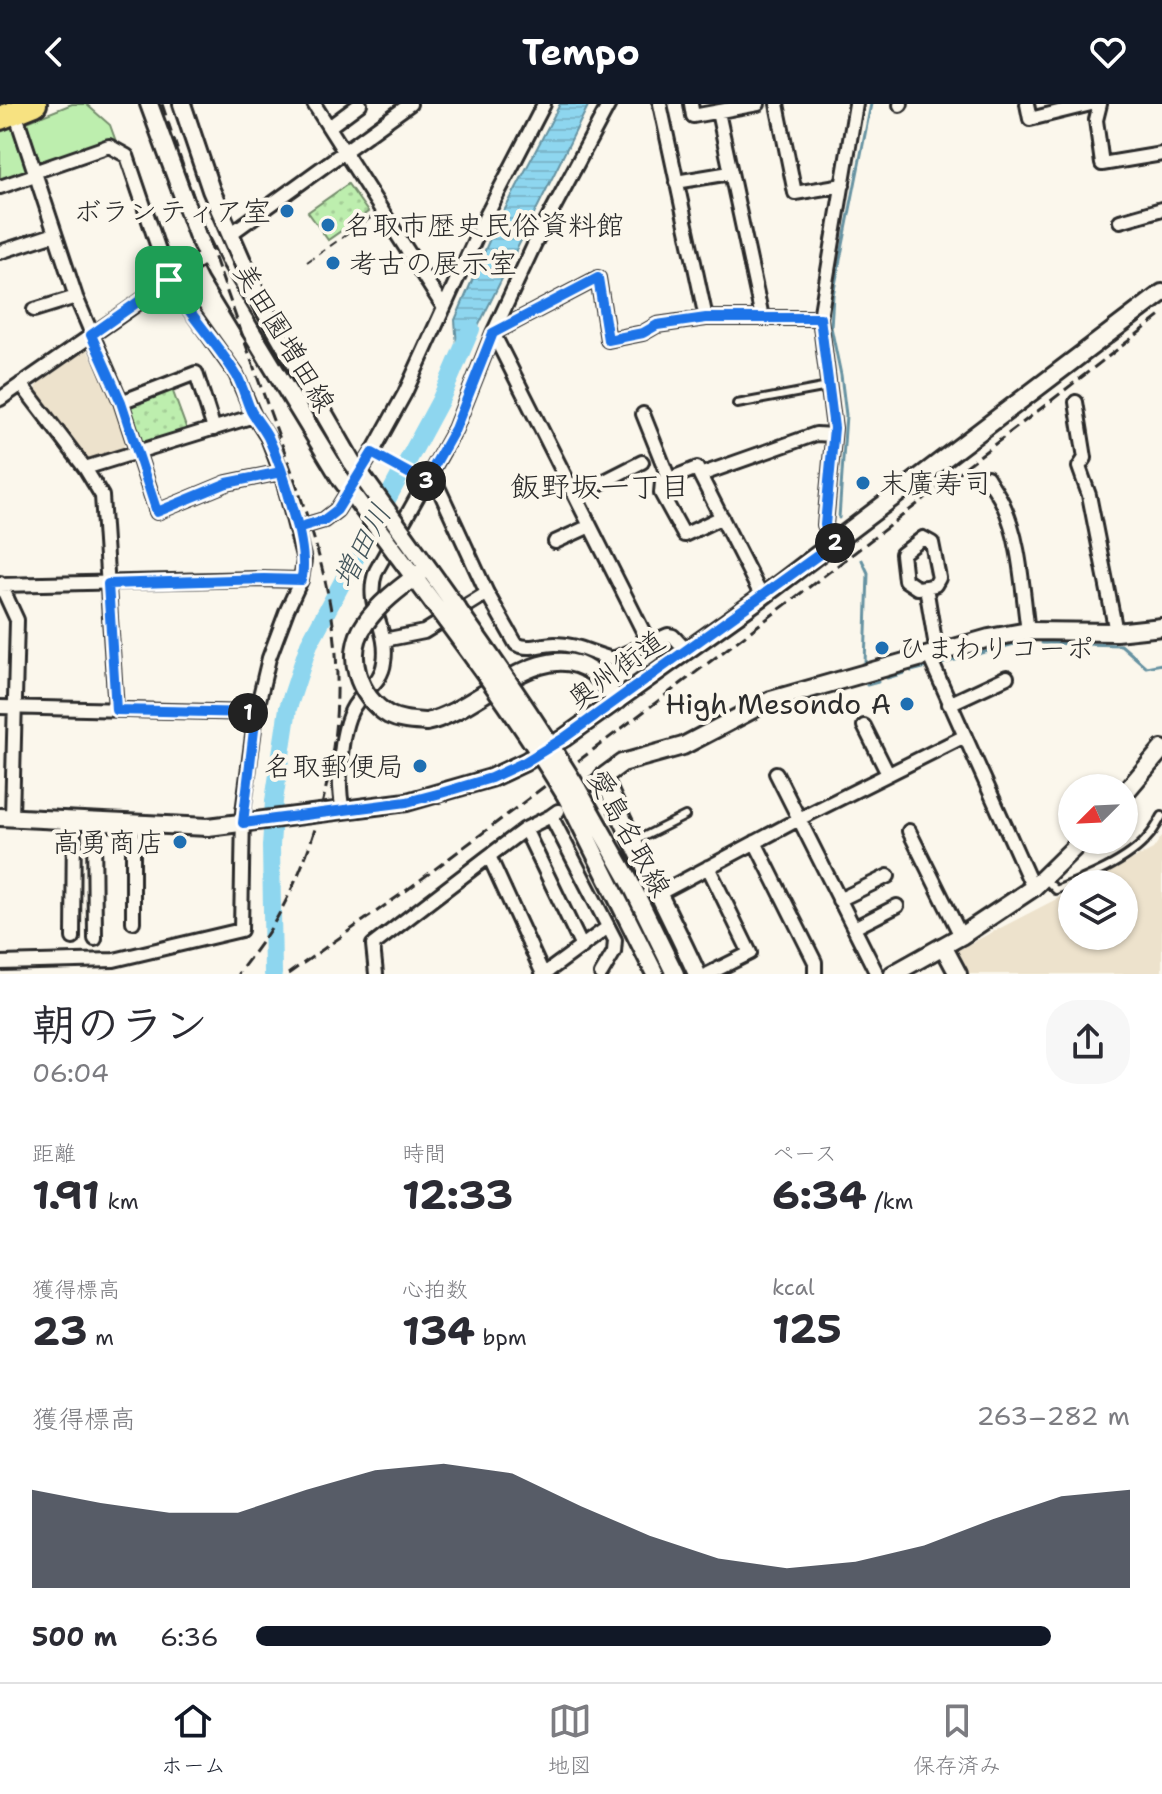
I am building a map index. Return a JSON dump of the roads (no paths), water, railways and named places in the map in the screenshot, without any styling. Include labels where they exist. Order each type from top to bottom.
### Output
[{"type":"main road","name":"美田園増田線","points":[[149,104],[177,184],[207,255],[270,366],[341,479],[413,578]]},
{"type":"main road","name":"美田園増田線","points":[[182,104],[211,190],[261,304],[352,462],[428,566]]},
{"type":"main road","name":"奥州街道","points":[[6,817],[208,827],[407,802],[491,778],[564,738],[762,597],[1162,293]]},
{"type":"main road","points":[[428,566],[366,621],[358,639],[356,669],[360,682],[377,707],[406,721],[426,722],[453,713],[525,670],[555,662],[584,666],[596,674],[617,701]]},
{"type":"main road","name":"愛島名取線","points":[[428,566],[540,727],[655,974]]},
{"type":"main road","name":"愛島名取線","points":[[413,578],[574,795],[629,880],[675,974]]},
{"type":"main road","points":[[697,974],[660,893],[632,843],[574,795],[622,763],[683,746],[771,700],[989,638],[1028,631],[1116,632],[1162,627]]},
{"type":"main road","points":[[1138,777],[1162,749]]},
{"type":"main road","points":[[893,974],[961,936],[1038,883],[1068,854]]},
{"type":"main road","points":[[943,946],[958,974]]},
{"type":"street","points":[[314,104],[444,308]]},
{"type":"street","points":[[329,127],[360,104]]},
{"type":"street","points":[[229,235],[410,104]]},
{"type":"street","points":[[297,528],[324,520],[337,510],[372,453],[405,393],[483,222],[544,104]]},
{"type":"street","points":[[343,811],[339,781],[348,718],[357,701],[377,682],[384,663],[384,640],[372,605],[372,581],[455,429],[493,333],[535,243],[609,104]]},
{"type":"street","points":[[660,104],[706,318]]},
{"type":"street","points":[[691,104],[693,116],[750,105]]},
{"type":"street","points":[[777,104],[795,193],[843,185]]},
{"type":"street","points":[[835,543],[825,525],[833,435],[820,318],[856,104]]},
{"type":"street","points":[[1027,104],[1030,119],[1090,104]]},
{"type":"street","points":[[1100,104],[1096,120],[1102,164],[1162,154]]},
{"type":"street","points":[[16,111],[76,297],[121,402],[157,512],[227,483],[281,472]]},
{"type":"street","points":[[718,112],[762,317]]},
{"type":"street","points":[[0,187],[109,146],[127,156],[169,280],[236,374],[254,416],[268,438],[281,472],[304,560],[301,580],[277,633],[256,713],[246,822],[241,930],[114,960],[49,967],[0,963]]},
{"type":"street","points":[[676,182],[730,173]]},
{"type":"street","points":[[1120,221],[1162,209]]},
{"type":"street","points":[[0,252],[55,234]]},
{"type":"street","points":[[0,399],[207,255]]},
{"type":"street","points":[[493,333],[598,278],[608,340],[643,333],[657,325],[706,318],[820,318]]},
{"type":"street","points":[[34,310],[76,297]]},
{"type":"street","points":[[493,333],[649,643]]},
{"type":"street","points":[[121,402],[196,373],[214,429]]},
{"type":"street","points":[[21,384],[85,468],[102,496],[116,710]]},
{"type":"street","points":[[1076,402],[1085,458],[1079,467],[1089,495],[1116,632]]},
{"type":"street","points":[[643,414],[669,479]]},
{"type":"street","points":[[85,468],[254,416]]},
{"type":"street","points":[[700,475],[816,434],[833,435]]},
{"type":"street","points":[[575,496],[642,462]]},
{"type":"street","points":[[722,517],[684,535],[661,493],[662,482],[697,468],[700,475],[722,517],[762,597]]},
{"type":"street","points":[[987,477],[1004,505],[1011,526],[1028,631]]},
{"type":"street","points":[[425,482],[438,487],[487,593],[511,638],[523,648],[571,645],[613,659],[668,635],[678,640],[686,650]]},
{"type":"street","points":[[555,542],[590,526]]},
{"type":"street","points":[[6,817],[17,620],[0,585],[301,580]]},
{"type":"street","points":[[926,587],[933,654],[949,704],[1038,883]]},
{"type":"street","points":[[384,640],[424,632],[487,593]]},
{"type":"street","points":[[949,704],[1007,677]]},
{"type":"street","points":[[0,707],[256,713]]},
{"type":"street","points":[[864,726],[888,774]]},
{"type":"street","points":[[660,893],[965,736]]},
{"type":"street","points":[[776,773],[877,974]]},
{"type":"street","points":[[376,974],[373,945],[574,795],[608,927],[615,940],[614,952],[601,974]]},
{"type":"street","points":[[73,938],[74,821]]},
{"type":"street","points":[[94,822],[95,939]]},
{"type":"street","points":[[133,824],[133,922]]},
{"type":"street","points":[[525,829],[582,947]]},
{"type":"street","points":[[909,831],[961,936]]},
{"type":"street","points":[[755,842],[815,962],[815,974]]},
{"type":"street","points":[[489,856],[544,974],[608,927]]},
{"type":"street","points":[[708,867],[750,953],[708,974]]},
{"type":"street","points":[[839,900],[888,876]]},
{"type":"street","points":[[854,928],[897,906]]},
{"type":"lane","points":[[737,404],[829,387]]},
{"type":"lane","points":[[632,843],[685,816]]},
{"type":"lane","points":[[1038,883],[1056,890],[1093,874],[1148,839],[1162,816]]},
{"type":"water","points":[[560,104],[589,104],[464,355],[457,346],[455,320],[492,234]]},
{"type":"waterway","points":[[839,518],[846,415],[831,327],[833,295],[871,104]]},
{"type":"waterway","name":"増田川","points":[[273,974],[271,846],[274,801],[288,708],[309,644],[440,401],[471,329]]},
{"type":"waterway","points":[[862,560],[868,573],[865,664]]},
{"type":"waterway","points":[[940,664],[1018,643],[1032,644]]},
{"type":"waterway","points":[[1042,643],[1121,645],[1146,667],[1162,664]]},
{"type":"waterway","points":[[911,671],[927,667]]},
{"type":"waterway","points":[[887,678],[904,673]]},
{"type":"waterway","points":[[867,682],[867,685],[878,682]]},
{"type":"railway","points":[[162,104],[305,511],[326,585],[337,669],[332,754],[313,836],[298,876],[275,922],[238,974]]},
{"type":"railway","points":[[288,974],[407,890],[841,563],[1162,315]]},
{"type":"place","name":"ボランティア室","points":[[287,211]]},
{"type":"place","name":"名取市歴史民俗資料館","points":[[328,225]]},
{"type":"place","name":"考古の展示室","points":[[333,263]]},
{"type":"place","name":"末廣寿司","points":[[863,483]]},
{"type":"place","name":"ひまわりコーポ","points":[[882,648]]},
{"type":"place","name":"High Mesondo A","points":[[907,704]]},
{"type":"place","name":"名取郵便局","points":[[420,766]]},
{"type":"place","name":"高勇商店","points":[[180,842]]},
{"type":"district","name":"飯野坂一丁目","points":[[600,487]]}]
